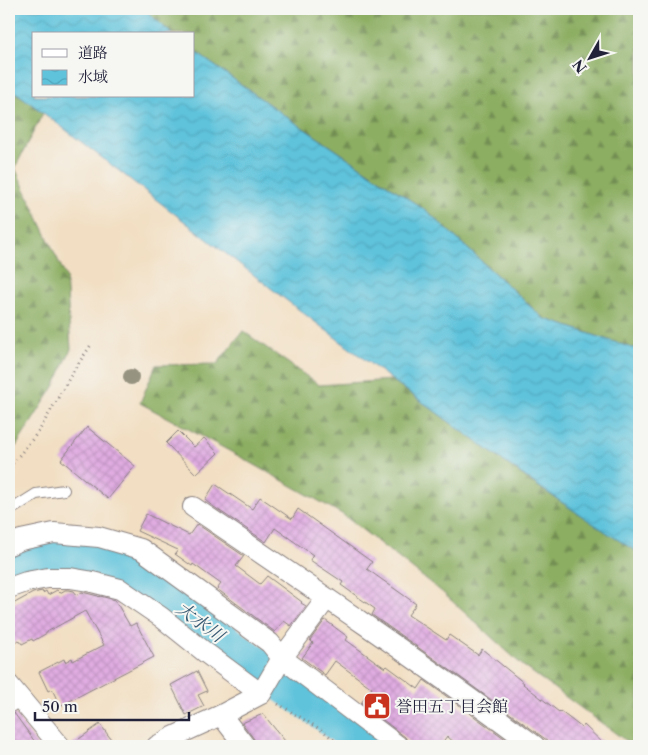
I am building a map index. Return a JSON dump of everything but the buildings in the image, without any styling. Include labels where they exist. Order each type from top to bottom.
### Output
[{"type":"street","points":[[192,507],[328,598],[534,746]]},
{"type":"street","points":[[9,545],[21,540],[54,533],[99,537],[141,549],[270,643],[279,663],[398,746]]},
{"type":"street","points":[[9,588],[26,582],[48,578],[70,578],[120,590],[161,617],[206,654],[263,690]]},
{"type":"street","points":[[157,746],[220,715],[263,690],[279,663],[328,598]]},
{"type":"street","points":[[13,698],[60,746]]},
{"type":"street","points":[[220,715],[245,746]]},
{"type":"lane","points":[[9,511],[36,494],[64,490]]},
{"type":"path","points":[[9,467],[39,431],[90,345]]},
{"type":"path","points":[[263,690],[342,746]]},
{"type":"green space","points":[[144,9],[639,9],[639,348],[632,348],[543,318],[428,212],[284,115],[195,52],[195,32],[170,32]]},
{"type":"green space","points":[[9,87],[43,113],[15,168],[66,277],[71,349],[55,385],[15,448],[9,452]]},
{"type":"green space","points":[[243,331],[319,385],[392,380],[536,485],[639,553],[639,746],[633,746],[522,665],[442,592],[342,514],[140,403],[156,365],[217,364]]},
{"type":"water","points":[[9,9],[144,9],[170,32],[32,32],[32,98],[195,98],[195,52],[284,115],[428,212],[543,318],[632,348],[639,348],[639,553],[544,490],[395,382],[9,87]]},
{"type":"waterway","name":"大水川","points":[[9,566],[15,563],[57,558],[86,558],[114,566],[148,583],[239,653],[327,714],[369,746]]},
{"type":"place","name":"誉田五丁目会館","points":[[377,706]]}]
